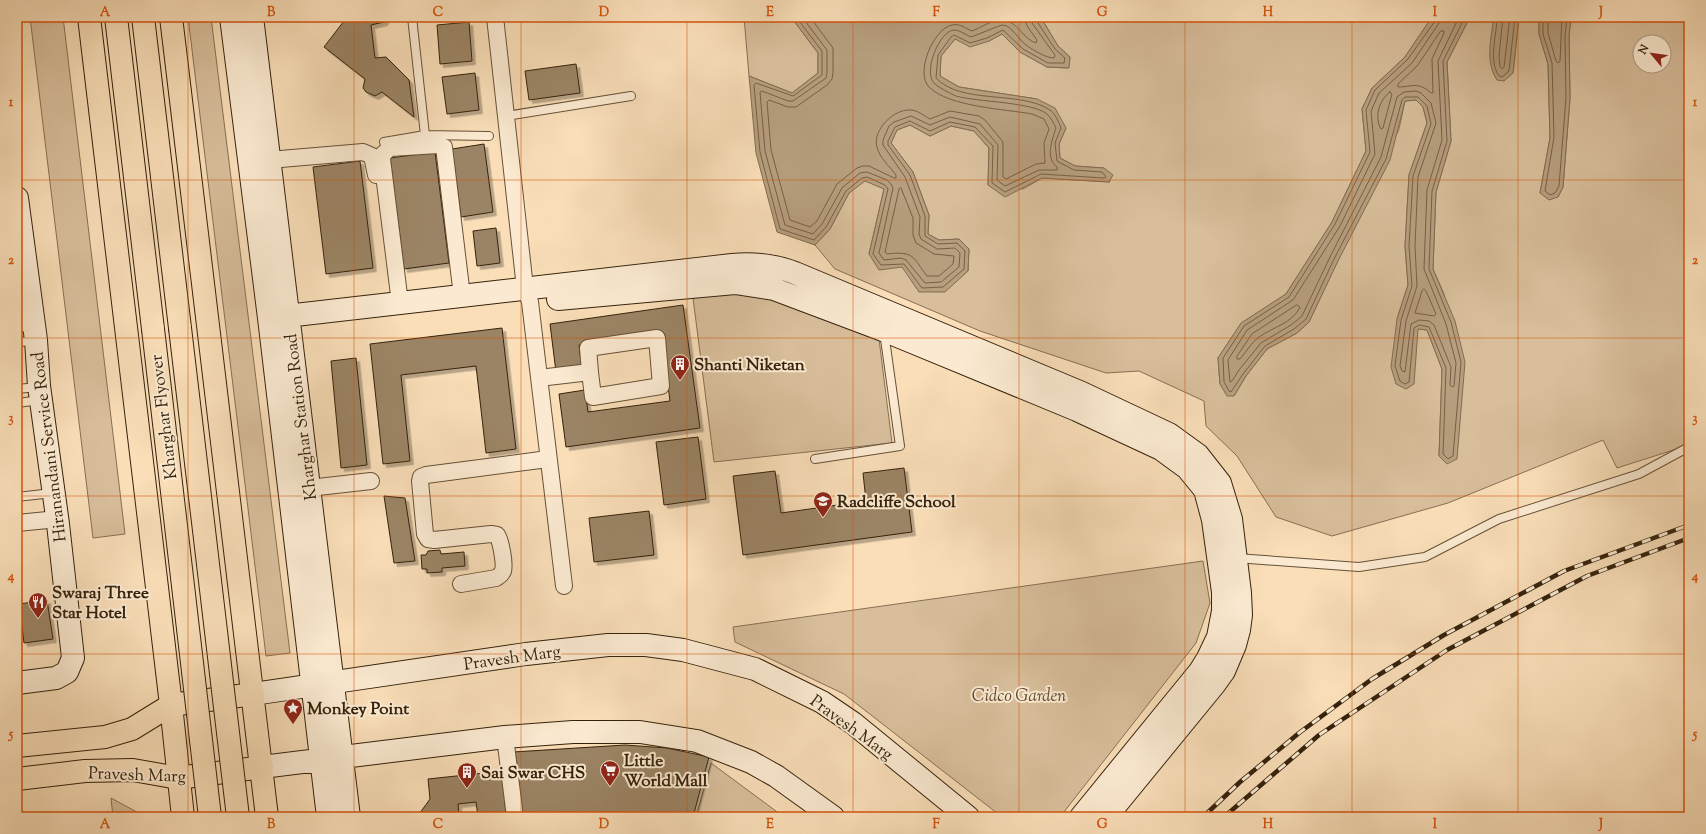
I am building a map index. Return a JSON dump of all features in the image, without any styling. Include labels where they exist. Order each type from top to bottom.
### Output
[{"type":"main road","points":[[89,17],[183,817]]},
{"type":"main road","name":"Kharghar Flyover","points":[[116,17],[210,817]]},
{"type":"main road","name":"Kharghar Flyover","points":[[143,17],[238,817]]},
{"type":"main road","points":[[170,17],[267,817]]},
{"type":"main road","name":"Pravesh Marg","points":[[17,746],[105,737],[132,729],[171,705],[253,694]]},
{"type":"main road","name":"Pravesh Marg","points":[[17,779],[85,771],[125,770],[178,778],[262,767]]},
{"type":"street","name":"Kharghar Station Road","points":[[231,17],[279,323],[309,488],[322,685]]},
{"type":"street","name":"Kharghar Station Road","points":[[252,17],[269,160],[279,323],[331,758],[328,817]]},
{"type":"street","points":[[495,17],[564,586]]},
{"type":"street","points":[[396,303],[382,159],[384,154],[390,148],[406,146],[438,145],[444,148],[462,296]]},
{"type":"street","points":[[269,160],[363,152],[372,156],[396,303]]},
{"type":"street","name":"Hiranandani Service Road","points":[[17,198],[26,332],[40,393],[58,519],[73,658],[67,672],[56,678],[17,683]]},
{"type":"street","points":[[279,323],[528,295],[748,263],[781,268],[885,320],[1082,394],[1169,434],[1198,455],[1220,482],[1231,519],[1223,592],[1223,611],[1218,636],[1208,658],[1195,677],[1081,817]]},
{"type":"street","points":[[279,323],[396,303],[462,296],[528,295]]},
{"type":"street","points":[[657,338],[661,386],[593,397],[590,372],[588,348],[657,338]]},
{"type":"street","points":[[539,378],[590,372]]},
{"type":"street","points":[[461,584],[501,576],[503,570],[500,540],[497,535],[491,534],[434,540],[428,539],[425,534],[420,481],[421,477],[426,474],[548,459]]},
{"type":"street","points":[[309,488],[371,480]]},
{"type":"street","points":[[17,523],[58,519]]},
{"type":"street","points":[[1106,817],[1224,671],[1235,645],[1239,630],[1240,592],[1227,556]]},
{"type":"street","name":"Pravesh Marg","points":[[253,694],[526,654],[608,645],[646,646],[683,650],[755,669],[822,702],[853,723],[968,817]]},
{"type":"street","name":"Pravesh Marg","points":[[262,767],[505,737],[572,732],[640,732],[697,741],[757,765],[776,776],[834,817]]},
{"type":"street","points":[[505,737],[515,817]]},
{"type":"street","name":"Kharghar Station Road","points":[[331,758],[350,817]]},
{"type":"lane","points":[[412,17],[425,135]]},
{"type":"lane","points":[[506,116],[631,96]]},
{"type":"lane","points":[[384,142],[425,135],[488,136]]},
{"type":"lane","points":[[815,459],[900,446],[885,320]]},
{"type":"lane","points":[[17,389],[40,393]]},
{"type":"lane","points":[[17,403],[40,393]]},
{"type":"lane","points":[[1227,556],[1359,567],[1425,557],[1499,519],[1639,474],[1689,447]]},
{"type":"lane","points":[[17,497],[54,493]]},
{"type":"green space","points":[[30,17],[63,17],[125,534],[93,538]]},
{"type":"green space","points":[[188,17],[211,17],[290,653],[266,656]]},
{"type":"green space","points":[[744,17],[791,17],[818,53],[818,73],[792,93],[749,76]]},
{"type":"green space","points":[[1038,17],[1432,17],[1405,57],[1372,88],[1362,109],[1366,151],[1332,222],[1286,294],[1241,324],[1218,358],[1220,384],[1234,396],[1246,376],[1267,349],[1297,333],[1309,322],[1399,129],[1405,101],[1416,100],[1423,107],[1427,123],[1409,175],[1405,246],[1408,285],[1397,319],[1418,329],[1427,330],[1442,369],[1439,456],[1447,464],[1444,294],[1433,269],[1436,192],[1451,141],[1447,62],[1470,17],[1494,17],[1490,56],[1513,73],[1519,17],[1539,17],[1539,34],[1548,64],[1550,138],[1540,193],[1558,197],[1563,187],[1570,98],[1569,36],[1571,17],[1689,17],[1689,445],[1617,468],[1603,440],[1448,503],[1332,536],[1276,517],[1237,456],[1206,426],[1204,401],[1139,371],[1106,373],[980,331],[835,269],[815,245],[830,229],[849,193],[865,180],[884,189],[869,254],[902,267],[968,271],[969,249],[959,239],[939,240],[928,234],[929,215],[913,172],[891,143],[897,130],[910,125],[930,136],[951,126],[974,131],[989,148],[988,185],[1023,189],[1042,178],[1110,182],[1104,168],[1075,166],[1060,158],[1059,144],[1066,128],[1037,99],[959,87],[940,76],[941,56],[955,39],[989,41],[1002,34],[1020,52],[1047,67],[1068,68],[1070,57],[1058,46],[1043,21]]},
{"type":"green space","points":[[739,289],[759,292],[879,339],[892,443],[714,462],[693,298]]},
{"type":"green space","name":"Cidco Garden","points":[[1203,561],[1210,603],[1196,643],[1060,817],[1002,817],[844,694],[735,642],[733,627]]},
{"type":"green space","points":[[711,763],[784,817],[696,817]]},
{"type":"green space","points":[[111,798],[146,817],[113,817]]},
{"type":"water","points":[[791,17],[1038,17],[1043,21],[1058,46],[1070,57],[1069,68],[1047,67],[1020,52],[1002,34],[989,41],[970,47],[955,39],[941,56],[940,76],[959,87],[1037,99],[1055,108],[1066,128],[1059,144],[1060,158],[1075,166],[1104,168],[1113,175],[1109,182],[1042,178],[1005,197],[988,185],[989,148],[974,131],[951,126],[930,136],[910,125],[897,130],[891,143],[913,172],[929,215],[928,234],[939,240],[959,239],[969,249],[968,271],[945,292],[919,292],[902,267],[879,270],[869,254],[884,189],[865,181],[849,193],[830,229],[815,245],[777,232],[756,153],[749,76],[792,93],[818,73],[818,53]]},
{"type":"water","points":[[1432,17],[1470,17],[1447,62],[1451,141],[1436,192],[1433,269],[1455,321],[1465,362],[1457,459],[1447,464],[1439,456],[1442,369],[1427,330],[1418,329],[1414,384],[1406,389],[1396,384],[1391,367],[1397,319],[1408,285],[1405,246],[1409,175],[1427,123],[1423,107],[1416,100],[1405,101],[1390,160],[1338,261],[1309,322],[1297,333],[1267,349],[1246,376],[1234,396],[1227,396],[1220,384],[1218,358],[1241,323],[1286,294],[1332,222],[1366,151],[1362,109],[1372,88],[1405,57]]},
{"type":"water","points":[[1494,17],[1519,17],[1513,73],[1504,81],[1497,80],[1491,66],[1490,41]]},
{"type":"water","points":[[1539,17],[1571,17],[1569,36],[1570,98],[1563,187],[1558,197],[1549,200],[1540,193],[1550,138],[1548,64],[1539,34]]},
{"type":"building","points":[[347,17],[386,17],[384,22],[371,25],[375,58],[386,57],[409,80],[414,117],[382,92],[375,96],[366,92],[363,88],[365,79],[324,47]]},
{"type":"building","points":[[469,22],[472,61],[440,64],[437,25]]},
{"type":"building","points":[[576,64],[580,93],[529,100],[525,71]]},
{"type":"building","points":[[475,73],[479,110],[447,114],[442,77]]},
{"type":"building","points":[[484,144],[493,212],[461,217],[452,149]]},
{"type":"building","points":[[435,152],[449,263],[404,269],[390,158]]},
{"type":"building","points":[[360,161],[373,268],[326,274],[313,167]]},
{"type":"building","points":[[496,228],[500,263],[477,266],[473,231]]},
{"type":"building","name":"Shanti Niketan","points":[[683,305],[700,428],[566,447],[559,394],[585,390],[588,412],[670,401],[661,333],[579,345],[582,369],[556,372],[550,324]]},
{"type":"building","points":[[502,328],[516,449],[486,453],[476,366],[401,375],[410,461],[383,464],[370,344]]},
{"type":"building","points":[[356,358],[367,465],[341,468],[331,361]]},
{"type":"building","points":[[698,437],[706,499],[664,505],[656,442]]},
{"type":"building","points":[[904,468],[912,532],[743,555],[733,476],[775,471],[781,513],[866,501],[863,473]]},
{"type":"building","points":[[384,496],[405,498],[415,561],[394,563]]},
{"type":"building","points":[[649,511],[654,555],[594,562],[589,518]]},
{"type":"building","points":[[440,550],[441,554],[464,552],[465,566],[442,568],[442,572],[427,573],[427,569],[422,569],[421,555],[426,555],[428,551]]},
{"type":"building","points":[[47,600],[53,639],[24,643],[19,604]]},
{"type":"building","name":"Little World Mall","points":[[625,745],[667,748],[709,757],[693,817],[522,817],[513,752]]},
{"type":"building","name":"Sai Swar CHS","points":[[503,771],[506,817],[478,817],[476,802],[458,804],[459,817],[417,817],[430,799],[428,779]]},
{"type":"railway","points":[[1203,817],[1240,782],[1299,733],[1372,679],[1444,635],[1564,571],[1689,525]]},
{"type":"railway","points":[[1224,817],[1319,735],[1447,650],[1587,576],[1689,538]]},
{"type":"place","name":"Shanti Niketan","points":[[680,381]]},
{"type":"place","name":"Radcliffe School","points":[[823,518]]},
{"type":"place","name":"Swaraj Three Star Hotel","points":[[38,619]]},
{"type":"place","name":"Monkey Point","points":[[293,725]]},
{"type":"place","name":"Little World Mall","points":[[610,787]]},
{"type":"place","name":"Sai Swar CHS","points":[[467,789]]}]
